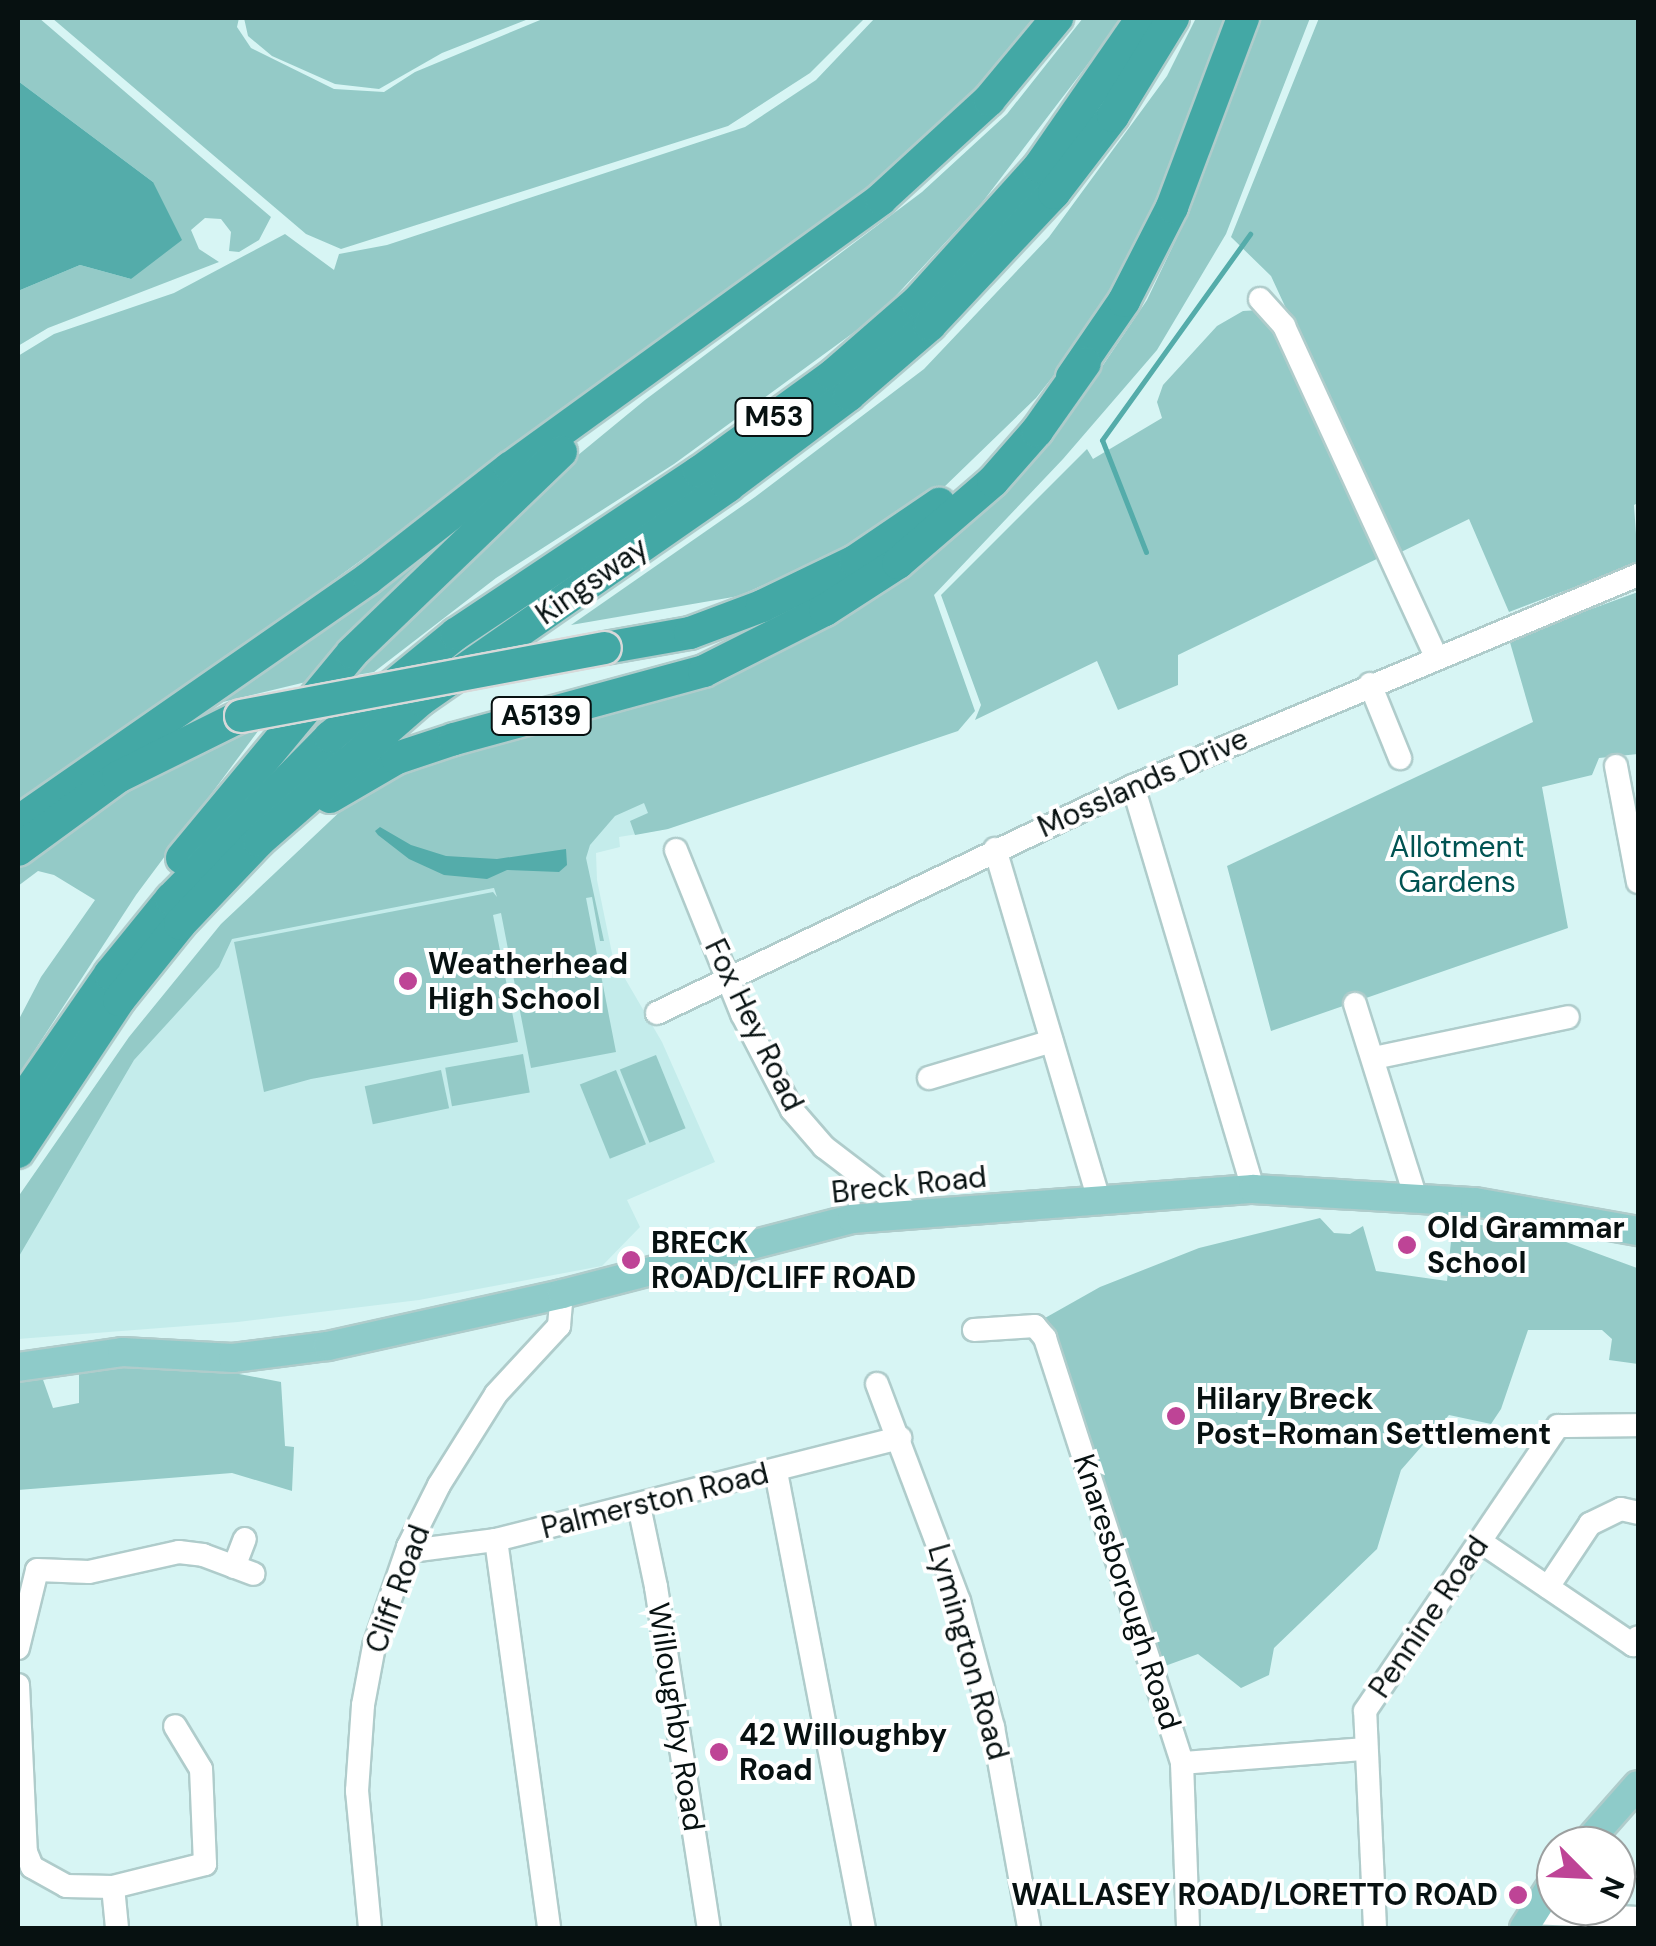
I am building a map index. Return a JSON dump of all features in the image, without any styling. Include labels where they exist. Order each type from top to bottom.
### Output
[{"type":"highway","points":[[18,822],[370,578],[510,468],[882,199],[989,100],[1057,18]]},
{"type":"highway","name":"Kingsway","points":[[18,1152],[28,1105],[110,974],[171,898],[330,736],[481,616],[698,472],[833,375],[917,302],[1039,168],[1142,18]]},
{"type":"highway","name":"Kingsway","points":[[28,1105],[180,924],[259,841],[340,766],[422,699],[743,475],[849,395],[930,325],[1054,193],[1113,116],[1173,18]]},
{"type":"highway","name":"A5139","points":[[28,1105],[258,860],[349,783],[397,758],[454,739],[704,670],[826,610],[898,563],[993,481],[1038,431],[1124,302],[1172,207],[1243,18]]},
{"type":"highway","name":"A5139","points":[[18,850],[118,777],[241,716],[690,633],[762,606],[856,561],[929,513],[993,460],[1086,363]]},
{"type":"highway","points":[[28,1105],[106,956],[236,788],[352,653],[642,375]]},
{"type":"main road","name":"Breck Road","points":[[18,1366],[122,1352],[233,1358],[328,1346],[562,1294],[844,1220],[912,1214],[1253,1190],[1416,1196],[1638,1231]]},
{"type":"main road","points":[[1602,1826],[1638,1785]]},
{"type":"street","points":[[1260,298],[1284,326],[1436,656]]},
{"type":"street","name":"Mosslands Drive","points":[[657,1013],[1133,786],[1638,574]]},
{"type":"street","points":[[1370,684],[1400,758]]},
{"type":"street","points":[[1616,766],[1638,882]]},
{"type":"street","points":[[1133,786],[1253,1190]]},
{"type":"street","points":[[995,849],[1099,1201]]},
{"type":"street","name":"Fox Hey Road","points":[[676,850],[726,979],[792,1110],[824,1148],[912,1214]]},
{"type":"street","points":[[1355,1004],[1416,1196]]},
{"type":"street","points":[[1374,1058],[1568,1017]]},
{"type":"street","points":[[929,1078],[1052,1040]]},
{"type":"street","name":"Cliff Road","points":[[370,1928],[357,1791],[363,1704],[374,1646],[408,1547],[465,1438],[496,1394],[559,1326],[562,1294]]},
{"type":"street","name":"Knaresborough Road","points":[[974,1330],[1035,1326],[1042,1330],[1182,1763],[1188,1928]]},
{"type":"street","name":"Lymington Road","points":[[877,1384],[959,1600],[994,1727],[1029,1928]]},
{"type":"street","name":"Pennine Road","points":[[1376,1928],[1364,1711],[1558,1426],[1638,1425]]},
{"type":"street","name":"Palmerston Road","points":[[408,1547],[418,1550],[496,1540],[900,1438]]},
{"type":"street","points":[[776,1472],[864,1928]]},
{"type":"street","name":"Willoughby Road","points":[[640,1506],[659,1603],[709,1928]]},
{"type":"street","points":[[1548,1587],[1590,1524],[1620,1509],[1638,1513]]},
{"type":"street","points":[[18,1648],[27,1566],[90,1572],[179,1552],[244,1571],[245,1539]]},
{"type":"street","points":[[496,1540],[549,1928]]},
{"type":"street","points":[[1481,1542],[1636,1641]]},
{"type":"street","points":[[18,1685],[26,1852],[32,1868],[66,1886],[114,1887],[205,1876],[201,1770],[181,1733],[206,1726]]},
{"type":"street","points":[[1182,1763],[1364,1749]]},
{"type":"street","points":[[114,1887],[116,1928]]},
{"type":"street","points":[[1528,1921],[1638,1918]]},
{"type":"shaded area","points":[[18,81],[153,182],[182,240],[131,279],[80,265],[18,291]]},
{"type":"shaded area","name":"Weatherhead High School","points":[[645,743],[668,829],[619,837],[620,847],[596,853],[597,880],[613,958],[662,1042],[715,1162],[627,1200],[640,1227],[602,1266],[419,1300],[238,1322],[18,1339],[18,1250],[115,1073],[225,936],[495,888],[499,905],[579,850]]},
{"type":"shaded area","points":[[380,827],[411,845],[446,856],[497,859],[566,849],[567,865],[559,872],[507,870],[487,879],[444,875],[409,859],[378,835],[375,831]]},
{"type":"green space","points":[[18,18],[39,18],[271,217],[259,240],[239,252],[229,251],[231,232],[221,219],[205,218],[191,230],[199,249],[219,262],[48,328],[18,346],[18,291],[80,265],[131,279],[153,182],[18,81]]},
{"type":"green space","points":[[52,18],[239,18],[237,27],[251,48],[334,89],[384,92],[415,72],[545,18],[865,18],[810,73],[728,126],[341,249],[306,234]]},
{"type":"green space","points":[[244,18],[531,18],[442,53],[379,89],[335,84],[272,56],[248,36]]},
{"type":"green space","points":[[875,18],[1040,18],[1010,60],[900,168],[18,810],[18,356],[54,334],[174,293],[285,234],[334,270],[339,254],[387,245],[745,127],[816,80]]},
{"type":"green space","points":[[1083,18],[1123,18],[981,204],[879,314],[674,464],[496,578],[374,672],[345,677],[549,479],[645,400],[922,192],[1007,114]]},
{"type":"green space","points":[[1196,18],[1227,18],[1154,211],[1081,341],[1036,398],[942,489],[844,549],[739,596],[571,625],[755,497],[924,369],[1049,237],[1167,76]]},
{"type":"green space","points":[[1262,18],[1310,18],[1226,234],[1157,350],[1063,459],[934,595],[975,711],[958,731],[668,829],[635,835],[630,821],[648,813],[644,803],[615,816],[590,845],[586,858],[604,941],[600,941],[592,897],[586,898],[616,1052],[531,1068],[501,913],[493,915],[518,1042],[311,1079],[264,1092],[234,942],[493,892],[497,897],[494,888],[232,939],[219,967],[134,1060],[18,1258],[18,1197],[129,1037],[221,924],[364,789],[420,762],[709,682],[774,654],[837,620],[1010,484],[1066,420],[1147,300],[1182,227]]},
{"type":"green space","points":[[1319,18],[1638,18],[1638,503],[1634,505],[1638,563],[1509,612],[1469,519],[1399,553],[1271,276],[1231,237]]},
{"type":"green space","points":[[1260,310],[1270,316],[1385,555],[1178,655],[1178,685],[1118,710],[1097,661],[975,720],[981,705],[941,595],[1087,449],[1093,459],[1162,418],[1157,402],[1163,385],[1217,326],[1243,311]]},
{"type":"green space","points":[[497,492],[404,578],[306,682],[219,703],[173,726]]},
{"type":"green space","name":"Allotment Gardens","points":[[1638,592],[1638,754],[1599,758],[1592,775],[1542,787],[1568,928],[1271,1031],[1227,866],[1533,722],[1509,639]]},
{"type":"green space","points":[[264,723],[136,895],[18,1076],[18,1021],[41,977],[95,900],[54,875],[38,871],[18,886],[18,866],[131,783]]},
{"type":"green space","points":[[523,1054],[530,1092],[452,1106],[445,1068]]},
{"type":"green space","points":[[656,1055],[686,1128],[649,1143],[620,1070]]},
{"type":"green space","points":[[441,1070],[449,1108],[373,1124],[365,1086]]},
{"type":"green space","points":[[616,1070],[646,1144],[610,1159],[580,1085]]},
{"type":"green space","points":[[1320,1218],[1334,1233],[1350,1234],[1363,1226],[1376,1271],[1447,1281],[1453,1221],[1547,1235],[1637,1268],[1638,1364],[1609,1360],[1612,1339],[1602,1330],[1528,1330],[1501,1409],[1491,1424],[1449,1415],[1401,1470],[1377,1549],[1274,1648],[1269,1675],[1241,1688],[1198,1654],[1165,1666],[1045,1318],[1100,1287],[1199,1248]]},
{"type":"green space","points":[[114,1360],[203,1367],[281,1382],[285,1446],[294,1447],[292,1491],[232,1473],[18,1490],[18,1380],[41,1374],[53,1408],[79,1403],[79,1366]]},
{"type":"waterway","points":[[1146,552],[1102,440],[1250,234]]},
{"type":"place","name":"Weatherhead High School","points":[[408,981]]},
{"type":"place","name":"Old Grammar School","points":[[1407,1245]]},
{"type":"place","name":"BRECK ROAD/CLIFF ROAD","points":[[631,1260]]},
{"type":"place","name":"HiIary Breck Post-Roman Settlement","points":[[1176,1416]]},
{"type":"place","name":"42 Willoughby Road","points":[[719,1752]]},
{"type":"place","name":"WALLASEY ROAD/LORETTO ROAD","points":[[1518,1895]]}]
